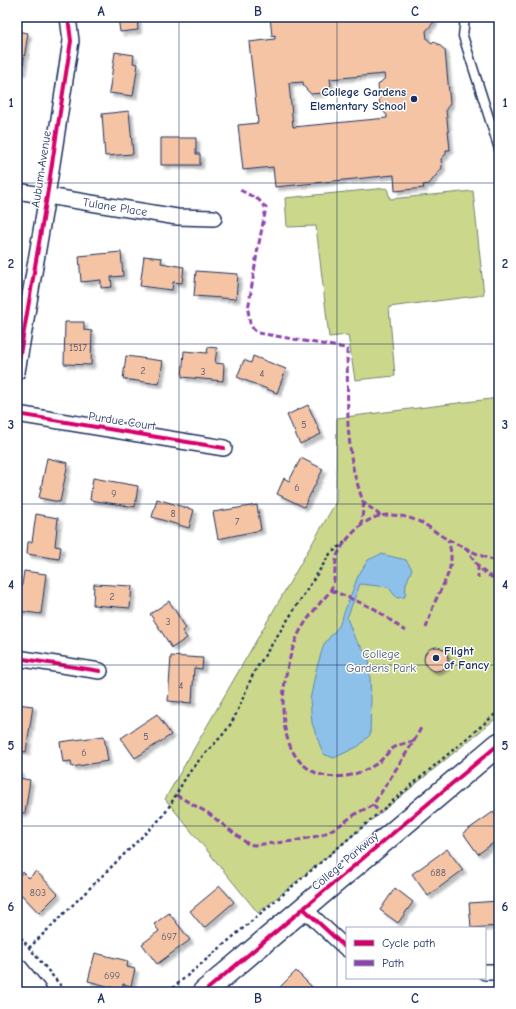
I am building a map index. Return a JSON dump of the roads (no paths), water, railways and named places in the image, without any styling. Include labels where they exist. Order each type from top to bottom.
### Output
[{"type":"street","name":"Auburn Avenue","points":[[17,372],[47,196],[71,41],[68,17]]},
{"type":"street","name":"Tulane Place","points":[[17,191],[177,217],[214,218]]},
{"type":"street","name":"Purdue Court","points":[[17,414],[224,448]]},
{"type":"street","points":[[17,658],[100,671]]},
{"type":"street","name":"College Parkway","points":[[204,992],[499,744]]},
{"type":"street","points":[[304,909],[346,948]]},
{"type":"street","points":[[17,970],[35,992]]},
{"type":"street","points":[[486,972],[499,972]]},
{"type":"lane","points":[[465,17],[462,36],[499,149]]},
{"type":"water","points":[[381,554],[406,560],[412,569],[406,584],[405,597],[397,598],[388,587],[360,584],[347,618],[355,639],[369,656],[371,700],[370,735],[359,746],[334,758],[323,754],[312,723],[310,700],[316,670],[324,644],[339,626],[358,576],[368,560]]},
{"type":"place","name":"College Gardens Elementary School","points":[[414,99]]},
{"type":"place","name":"Flight of Fancy","points":[[436,658]]},
{"type":"park label","name":"College Gardens Park","points":[[381,661]]}]
